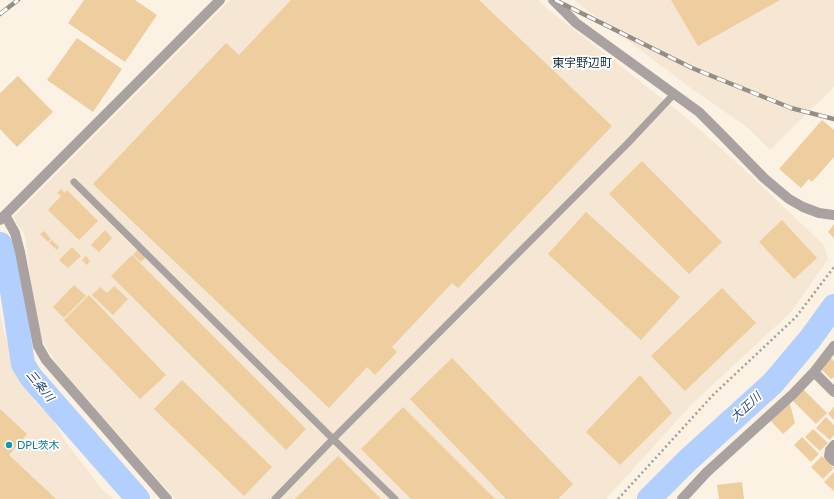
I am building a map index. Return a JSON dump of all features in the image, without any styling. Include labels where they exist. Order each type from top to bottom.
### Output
[{"type":"street","points":[[167,499],[46,360],[38,346],[15,232],[2,219],[220,0]]},
{"type":"street","points":[[553,0],[576,23],[699,112],[777,190],[803,207],[819,213],[834,214]]},
{"type":"street","points":[[682,499],[707,472],[793,394],[814,372],[834,346]]},
{"type":"street","points":[[814,372],[834,392]]},
{"type":"street","points":[[834,445],[830,450],[829,456],[834,461]]},
{"type":"lane","points":[[275,499],[628,143],[674,94]]},
{"type":"lane","points":[[74,182],[395,499]]},
{"type":"path","points":[[618,499],[713,395],[796,317],[834,267]]},
{"type":"shaded area","points":[[230,0],[538,0],[682,114],[734,160],[824,245],[828,259],[791,312],[691,405],[606,499],[175,499],[74,384],[55,361],[42,340],[32,290],[25,236],[13,217]]},
{"type":"shaded area","points":[[574,0],[834,0],[834,87],[770,150],[747,127],[692,89]]},
{"type":"shaded area","points":[[0,313],[16,368],[35,402],[51,417],[65,441],[101,488],[113,499],[0,499]]},
{"type":"building","points":[[84,0],[135,0],[157,15],[125,62],[68,23]]},
{"type":"building","points":[[291,0],[479,0],[612,126],[458,288],[452,283],[392,347],[397,352],[375,375],[367,367],[329,408],[93,184],[226,43],[239,55]]},
{"type":"building","points":[[671,0],[780,0],[698,46]]},
{"type":"building","points":[[77,38],[122,69],[93,112],[47,80]]},
{"type":"building","points":[[18,76],[53,112],[17,147],[0,129],[0,93]]},
{"type":"building","points":[[822,120],[834,130],[834,157],[812,182],[809,179],[801,188],[779,169]]},
{"type":"building","points":[[642,161],[722,242],[689,274],[609,194]]},
{"type":"building","points":[[61,189],[65,193],[67,190],[98,221],[79,240],[48,210],[61,196],[57,193]]},
{"type":"building","points":[[586,212],[680,297],[641,340],[548,254]]},
{"type":"building","points":[[782,220],[817,258],[794,279],[759,242]]},
{"type":"building","points":[[834,224],[834,238],[828,232]]},
{"type":"building","points":[[105,230],[112,238],[99,252],[91,245]]},
{"type":"building","points":[[44,231],[51,239],[48,242],[40,234]]},
{"type":"building","points":[[52,240],[59,247],[57,250],[49,243]]},
{"type":"building","points":[[72,247],[81,256],[68,268],[59,260]]},
{"type":"building","points":[[138,249],[146,257],[141,262],[133,255]]},
{"type":"building","points":[[132,255],[306,429],[286,450],[111,276]]},
{"type":"building","points":[[86,256],[90,261],[87,265],[82,260]]},
{"type":"building","points":[[74,285],[86,296],[64,318],[53,307]]},
{"type":"building","points":[[114,286],[128,299],[113,315],[92,295],[100,287],[107,293]]},
{"type":"building","points":[[722,288],[756,323],[685,391],[651,356]]},
{"type":"building","points":[[89,295],[166,375],[140,399],[64,320]]},
{"type":"building","points":[[830,357],[834,361],[834,377],[831,379],[822,370],[825,366],[823,364]]},
{"type":"building","points":[[452,358],[573,484],[558,499],[506,499],[410,399]]},
{"type":"building","points":[[640,375],[672,413],[620,465],[586,432]]},
{"type":"building","points":[[182,380],[272,467],[244,496],[154,409]]},
{"type":"building","points":[[803,389],[827,413],[816,424],[792,400]]},
{"type":"building","points":[[789,401],[795,423],[783,434],[769,419]]},
{"type":"building","points":[[403,407],[495,499],[411,499],[361,449]]},
{"type":"building","points":[[834,407],[834,420],[828,414]]},
{"type":"building","name":"DPL茨木","points":[[0,409],[27,434],[9,455],[56,499],[0,499]]},
{"type":"building","points":[[826,417],[834,425],[834,435],[830,440],[816,428]]},
{"type":"building","points":[[813,429],[828,443],[820,451],[805,437]]},
{"type":"building","points":[[802,437],[819,454],[811,462],[794,445]]},
{"type":"building","points":[[338,456],[381,499],[295,499]]},
{"type":"building","points":[[822,456],[834,468],[823,479],[811,467]]},
{"type":"building","points":[[834,472],[834,491],[824,482]]},
{"type":"building","points":[[742,482],[744,499],[719,499],[717,485]]},
{"type":"waterway","name":"三条川","points":[[0,244],[3,249],[12,291],[23,364],[31,377],[138,499]]},
{"type":"waterway","name":"大正川","points":[[649,499],[688,460],[773,383],[810,339],[834,306]]},
{"type":"railway","points":[[0,14],[18,0]]},
{"type":"railway","points":[[555,0],[692,68],[791,108],[834,119]]},
{"type":"place","name":"DPL茨木","points":[[9,445]]},
{"type":"district","name":"東宇野辺町","points":[[582,63]]}]
